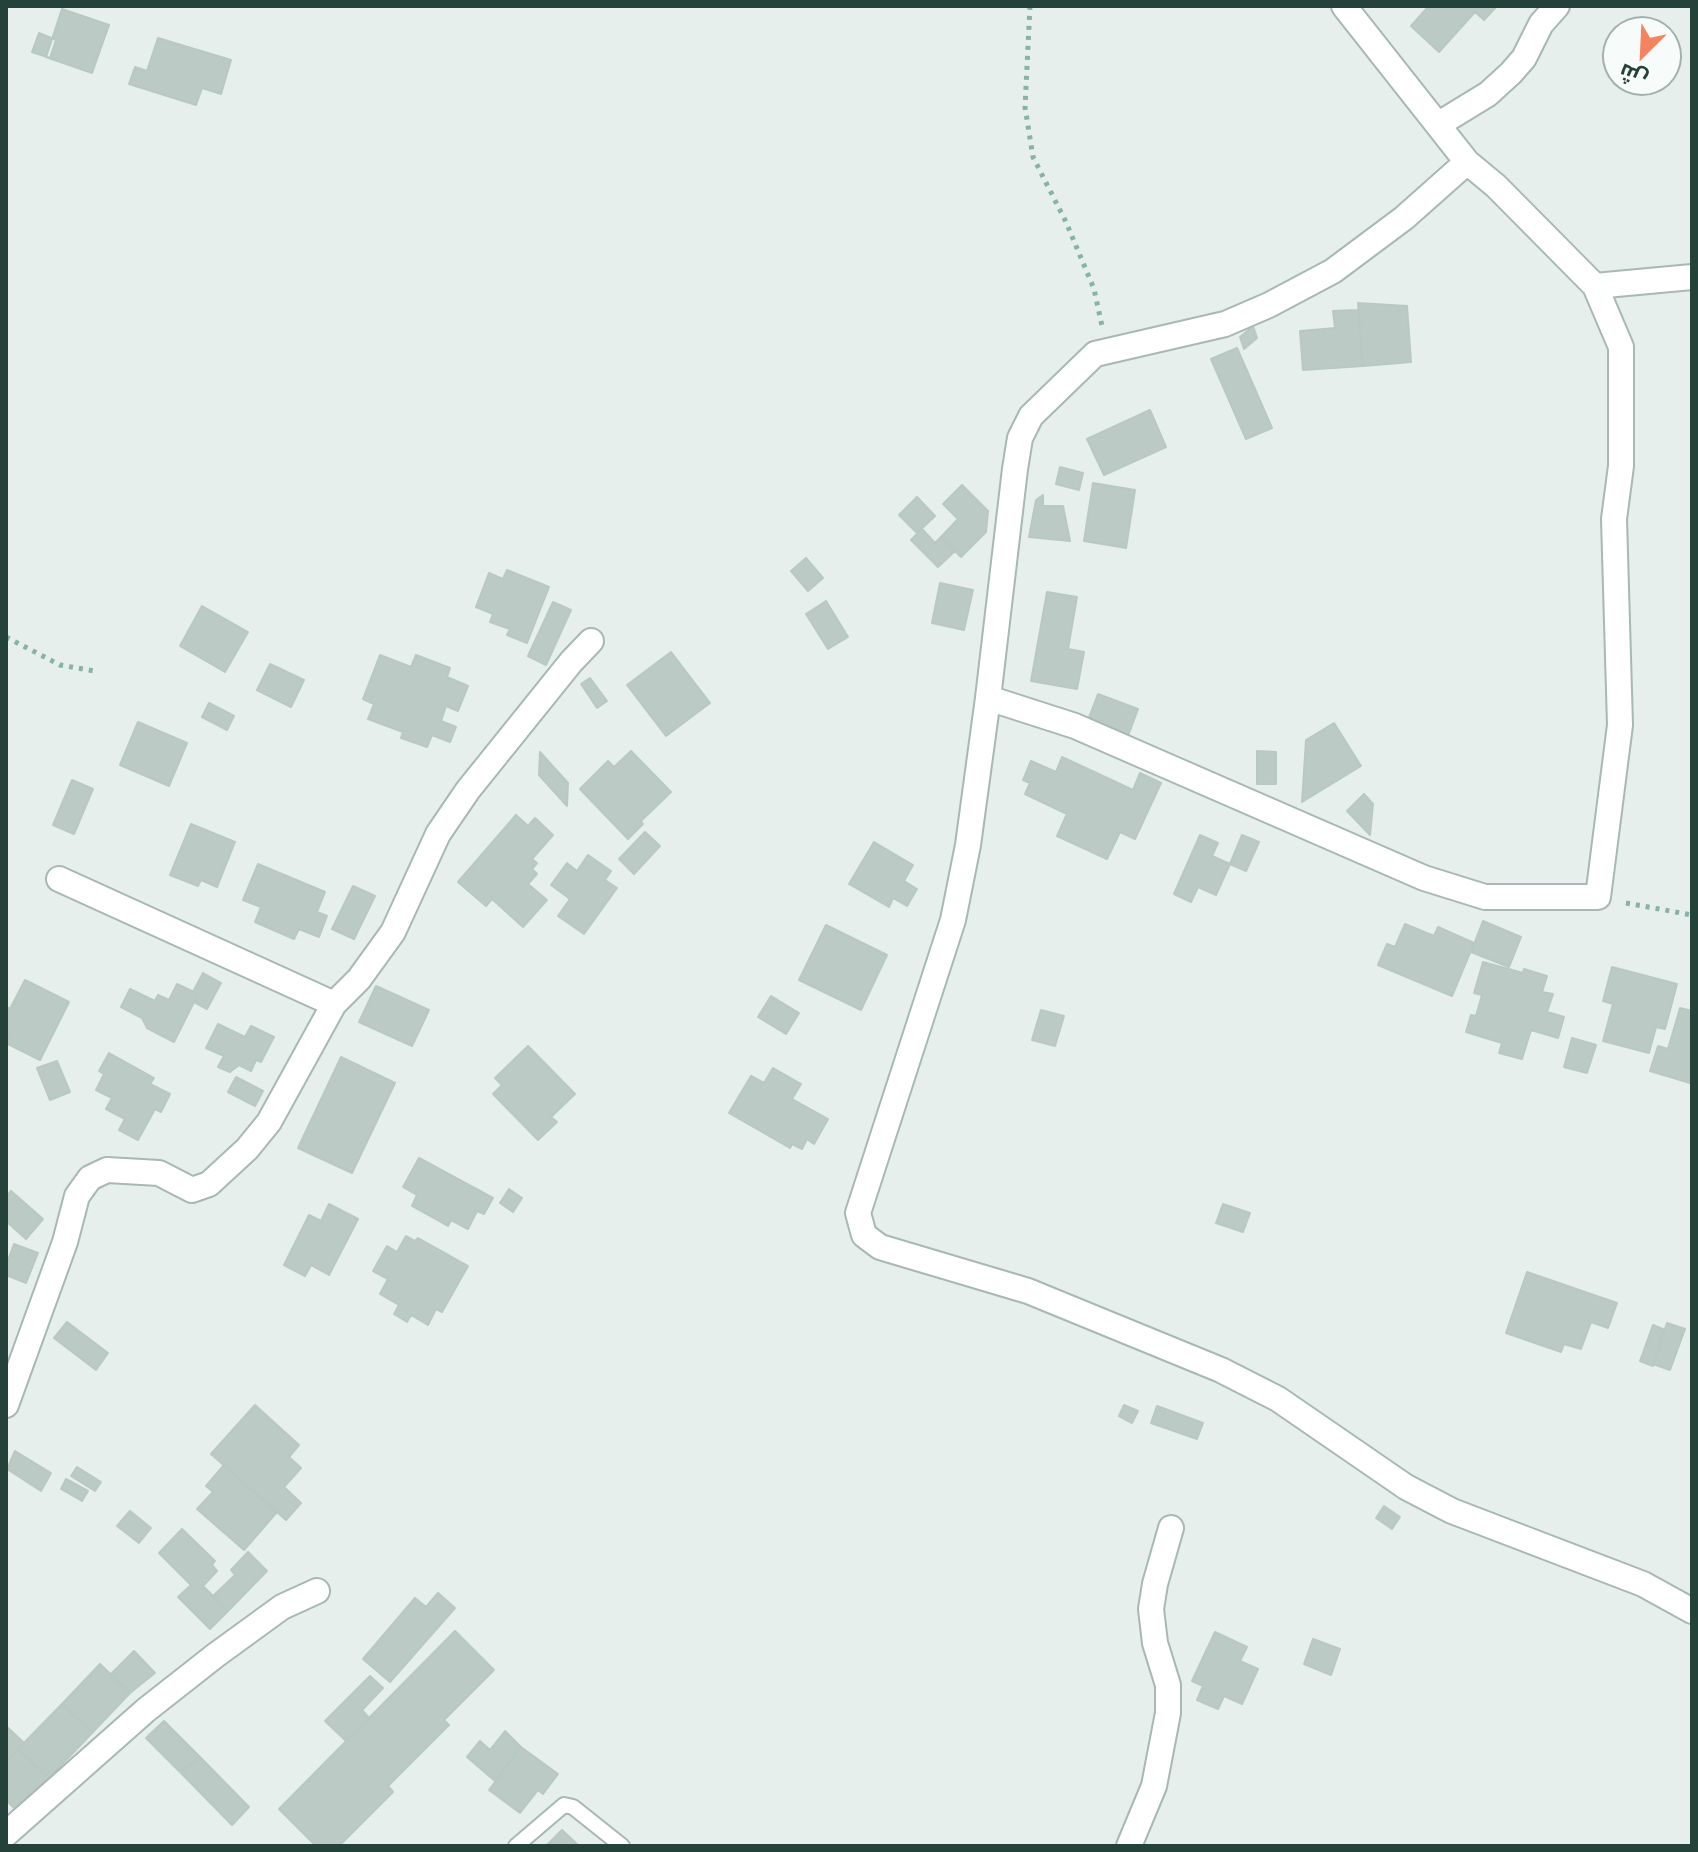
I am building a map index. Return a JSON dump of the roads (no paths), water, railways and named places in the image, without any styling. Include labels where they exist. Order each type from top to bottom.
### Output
[{"type":"street","points":[[988,698],[1075,726],[1424,878],[1485,897],[1598,897],[1620,725],[1614,519],[1621,466],[1621,347],[1595,286],[1496,186],[1467,162],[1344,6]]},
{"type":"street","points":[[1439,124],[1488,94],[1511,73],[1524,58],[1541,24],[1557,6]]},
{"type":"street","points":[[1467,162],[1404,218],[1333,271],[1225,324],[1095,354],[1031,416],[1020,438],[968,845],[953,920],[858,1213],[864,1235],[880,1247],[1028,1291],[1221,1370],[1278,1399],[1406,1487],[1452,1511],[1643,1584],[1692,1611]]},
{"type":"street","points":[[1595,286],[1692,277]]},
{"type":"street","points":[[6,1405],[56,1267],[77,1196],[90,1178],[107,1170],[159,1173],[192,1190],[209,1184],[247,1149],[269,1122],[334,1004],[359,979],[393,932],[438,834],[468,790],[591,641]]},
{"type":"street","points":[[59,879],[334,1004]]},
{"type":"street","points":[[1129,1846],[1154,1786],[1168,1713],[1168,1685],[1155,1643],[1151,1609],[1171,1528]]},
{"type":"street","points":[[6,1834],[146,1710],[216,1655],[282,1607],[317,1591]]},
{"type":"lane","points":[[516,1846],[564,1805],[573,1807],[622,1846]]}]
